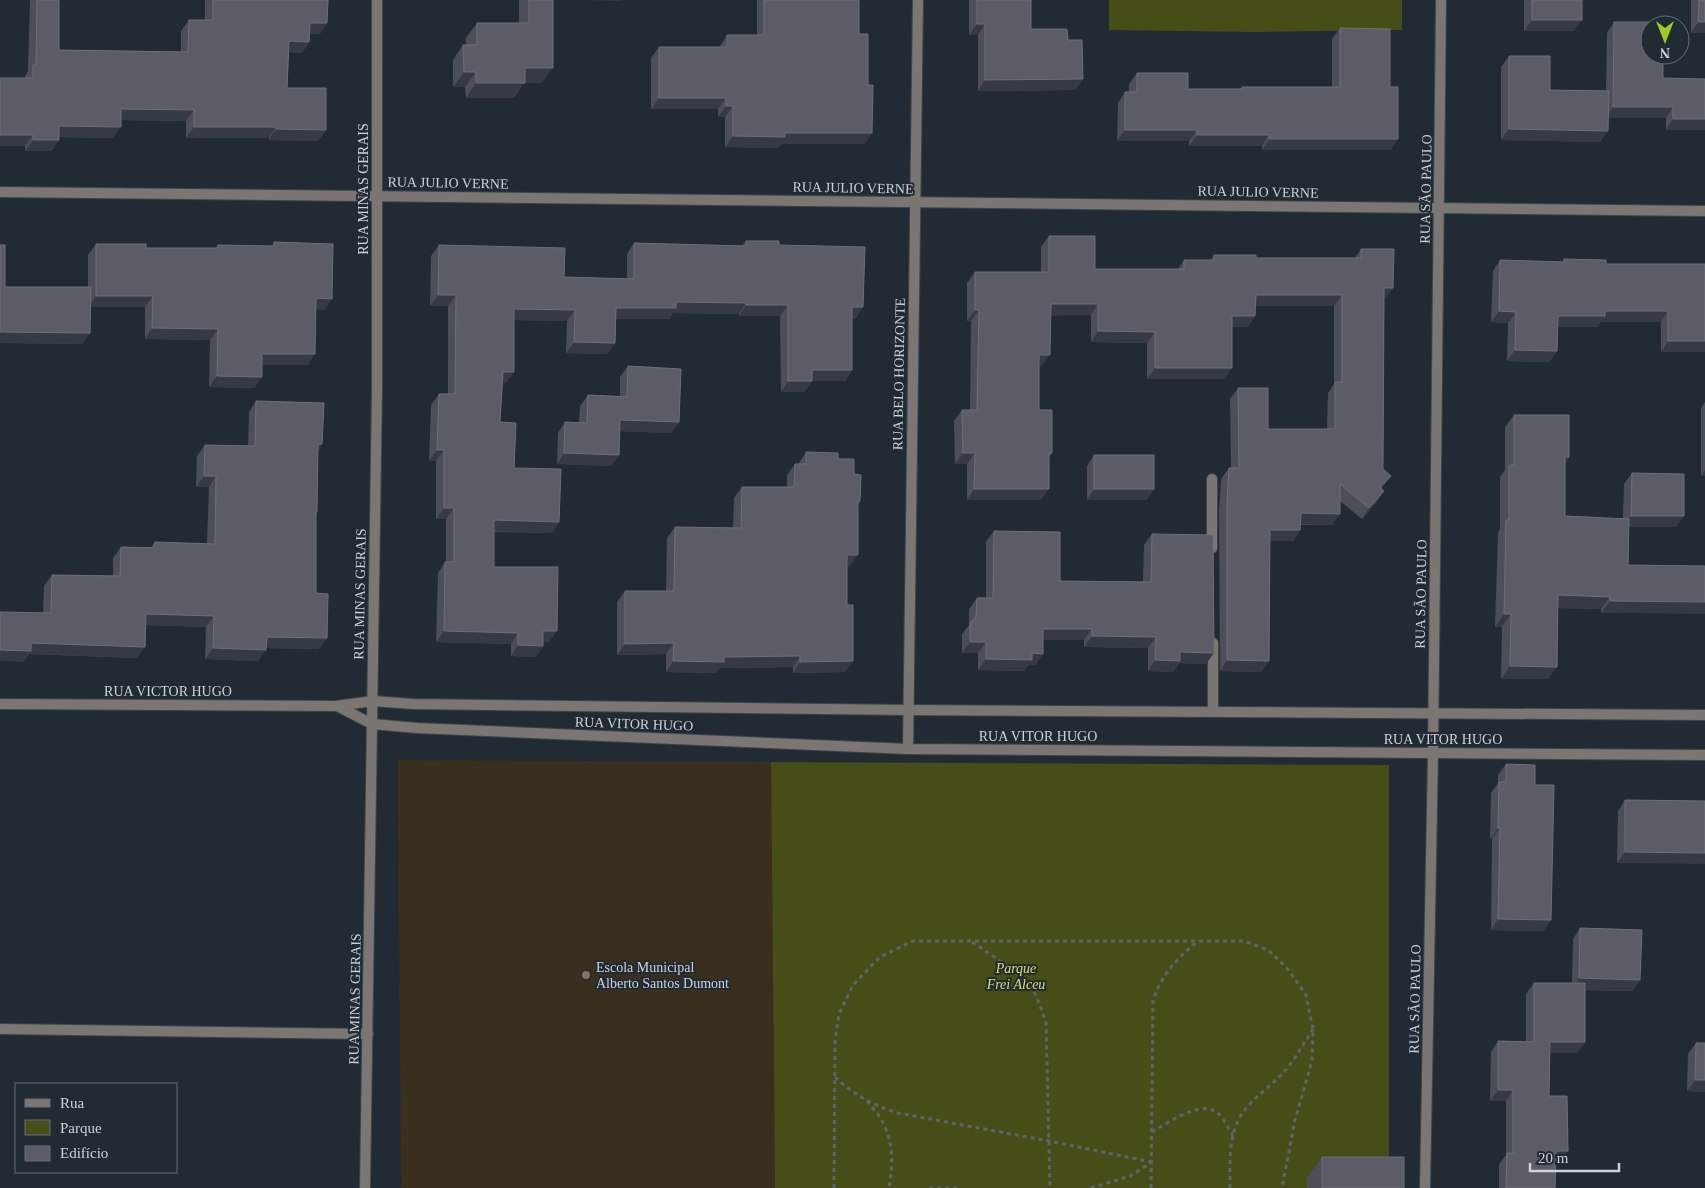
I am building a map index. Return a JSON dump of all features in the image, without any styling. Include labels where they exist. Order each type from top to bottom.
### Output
[{"type":"street","name":"RUA MINAS GERAIS","points":[[365,1188],[377,388],[377,0]]},
{"type":"street","name":"RUA BELO HORIZONTE","points":[[908,749],[918,0]]},
{"type":"street","name":"RUA SÃO PAULO","points":[[1425,1188],[1434,713],[1441,0]]},
{"type":"street","name":"RUA JULIO VERNE","points":[[0,192],[1705,211]]},
{"type":"street","points":[[1212,479],[1212,556]]},
{"type":"street","points":[[1212,634],[1213,712]]},
{"type":"street","name":"RUA VICTOR HUGO","points":[[0,704],[336,706],[373,701]]},
{"type":"street","name":"RUA VITOR HUGO","points":[[373,701],[413,704],[908,710],[1705,715]]},
{"type":"street","name":"RUA VICTOR HUGO","points":[[336,706],[372,724]]},
{"type":"street","name":"RUA VITOR HUGO","points":[[372,724],[417,728],[908,749],[1705,755]]},
{"type":"street","points":[[0,1029],[368,1034]]},
{"type":"path","points":[[834,1188],[835,1041],[839,1014],[853,985],[880,957],[913,941],[1244,941],[1268,950],[1287,968],[1306,995],[1313,1029],[1312,1061],[1295,1120],[1282,1188]]},
{"type":"path","points":[[971,941],[1022,977],[1036,995],[1046,1022],[1050,1188]]},
{"type":"path","points":[[1151,1188],[1153,1000],[1159,985],[1179,956],[1198,941]]},
{"type":"path","points":[[1230,1188],[1230,1154],[1239,1118],[1252,1102],[1282,1074],[1313,1029]]},
{"type":"path","points":[[834,1076],[849,1090],[879,1107],[898,1113],[1152,1162]]},
{"type":"path","points":[[866,1099],[882,1120],[889,1138],[893,1168],[889,1188]]},
{"type":"path","points":[[1152,1132],[1191,1111],[1212,1110],[1220,1115],[1233,1136]]},
{"type":"path","points":[[1092,1188],[1130,1176],[1152,1162]]},
{"type":"path","points":[[928,1188],[961,1188]]},
{"type":"shaded area","name":"Escola Municipal Alberto Santos Dumont","points":[[398,760],[771,762],[775,1188],[401,1188]]},
{"type":"green space","points":[[1109,0],[1402,0],[1402,30],[1253,32],[1109,30]]},
{"type":"green space","name":"Parque Frei Alceu","points":[[771,762],[1389,765],[1389,1188],[775,1188]]},
{"type":"building","points":[[37,0],[59,0],[59,50],[188,52],[189,20],[213,20],[213,0],[328,0],[327,23],[310,23],[309,42],[289,41],[287,88],[326,88],[326,130],[276,129],[276,127],[194,127],[194,110],[121,109],[121,127],[59,126],[59,140],[33,140],[33,135],[0,135],[0,78],[33,78],[33,65],[36,65]]},
{"type":"building","points":[[529,0],[553,0],[553,68],[525,68],[525,83],[476,83],[476,72],[464,72],[463,45],[477,45],[477,23],[529,23]]},
{"type":"building","points":[[764,0],[859,0],[859,34],[868,34],[868,85],[873,85],[872,133],[785,133],[785,137],[733,136],[733,106],[726,106],[726,98],[659,98],[659,47],[727,47],[727,35],[764,35]]},
{"type":"building","points":[[977,0],[1031,0],[1031,29],[1067,29],[1068,40],[1082,40],[1083,79],[985,80],[985,24],[977,24]]},
{"type":"building","points":[[1532,0],[1582,0],[1582,20],[1532,20]]},
{"type":"building","points":[[1699,0],[1705,0],[1705,22],[1698,22]]},
{"type":"building","points":[[1614,22],[1640,22],[1640,65],[1663,65],[1663,78],[1705,79],[1705,119],[1673,119],[1673,107],[1613,107]]},
{"type":"building","points":[[1340,28],[1390,29],[1390,87],[1398,87],[1398,139],[1269,139],[1269,135],[1197,135],[1197,130],[1125,130],[1125,92],[1137,92],[1137,73],[1188,73],[1188,89],[1340,87]]},
{"type":"building","points":[[1509,56],[1550,56],[1550,90],[1609,91],[1608,131],[1509,129]]},
{"type":"building","points":[[1049,236],[1095,236],[1095,269],[1184,269],[1184,260],[1214,260],[1214,255],[1256,255],[1256,258],[1361,258],[1361,249],[1394,249],[1393,288],[1384,288],[1383,469],[1391,476],[1380,488],[1384,491],[1369,508],[1340,484],[1340,514],[1301,513],[1300,530],[1270,530],[1269,661],[1227,660],[1227,502],[1229,468],[1239,468],[1238,388],[1268,388],[1268,429],[1335,429],[1335,382],[1342,382],[1342,295],[1256,295],[1255,316],[1232,316],[1232,368],[1155,368],[1155,332],[1098,331],[1098,304],[1051,304],[1050,355],[1039,355],[1039,410],[1052,410],[1052,453],[1049,453],[1049,489],[974,489],[975,453],[963,453],[962,410],[977,410],[979,310],[975,310],[975,272],[1049,272]]},
{"type":"building","points":[[746,241],[779,241],[779,245],[865,247],[863,307],[852,307],[852,370],[812,370],[812,381],[788,381],[788,305],[676,302],[676,308],[616,308],[615,343],[574,342],[575,310],[514,309],[514,372],[503,372],[500,422],[516,423],[514,468],[561,469],[559,522],[494,520],[494,567],[558,567],[557,631],[543,631],[543,646],[518,645],[518,633],[444,631],[445,562],[454,562],[454,508],[444,508],[444,450],[437,450],[439,394],[455,394],[456,295],[438,295],[439,245],[565,248],[564,277],[634,279],[634,243],[746,246]]},
{"type":"building","points":[[274,242],[333,244],[332,299],[316,298],[315,354],[262,354],[262,377],[217,376],[218,329],[152,328],[153,296],[96,296],[96,244],[146,244],[146,248],[218,248],[218,245],[274,246]]},
{"type":"building","points":[[0,245],[5,245],[5,287],[91,287],[90,333],[0,332]]},
{"type":"building","points":[[1564,259],[1606,260],[1606,264],[1705,264],[1705,341],[1668,341],[1668,311],[1605,311],[1605,316],[1558,316],[1557,351],[1515,350],[1516,312],[1499,311],[1500,260],[1564,262]]},
{"type":"building","points":[[628,366],[681,369],[679,422],[620,420],[619,455],[564,453],[565,422],[587,423],[588,395],[627,397]]},
{"type":"building","points":[[256,401],[324,403],[322,444],[318,444],[316,593],[328,594],[327,638],[267,637],[266,650],[213,648],[214,616],[146,614],[145,647],[31,643],[31,651],[0,650],[0,612],[51,613],[52,575],[120,576],[121,547],[154,548],[155,542],[215,544],[216,476],[204,476],[205,445],[255,446]]},
{"type":"building","points":[[1514,415],[1569,415],[1569,457],[1565,457],[1565,516],[1629,519],[1628,565],[1705,566],[1705,602],[1610,601],[1610,597],[1558,595],[1557,667],[1510,666],[1511,614],[1504,614],[1506,520],[1509,520],[1509,465],[1514,465]]},
{"type":"building","points":[[806,452],[838,453],[838,459],[854,459],[854,474],[861,475],[860,501],[858,501],[858,555],[847,555],[847,605],[853,605],[853,661],[800,662],[800,656],[724,657],[724,662],[673,661],[674,643],[625,644],[625,591],[674,591],[675,527],[741,528],[742,487],[794,487],[795,464],[806,464]]},
{"type":"building","points":[[1094,455],[1154,455],[1154,489],[1094,489]]},
{"type":"building","points":[[1632,473],[1684,474],[1684,516],[1631,516]]},
{"type":"building","points":[[994,531],[1060,532],[1060,581],[1151,582],[1152,534],[1213,535],[1214,653],[1180,652],[1180,661],[1155,660],[1156,637],[1092,636],[1092,629],[1043,629],[1043,654],[1032,653],[1032,660],[986,659],[986,642],[970,642],[970,623],[976,617],[977,598],[993,598]]},
{"type":"building","points":[[1506,764],[1535,765],[1535,785],[1554,785],[1551,920],[1498,919],[1499,782],[1506,782]]},
{"type":"building","points":[[1625,800],[1705,801],[1705,853],[1625,852]]},
{"type":"building","points":[[1580,928],[1642,930],[1640,980],[1579,978]]},
{"type":"building","points":[[1534,983],[1585,983],[1585,1042],[1550,1042],[1549,1096],[1567,1096],[1568,1151],[1556,1151],[1555,1188],[1506,1188],[1507,1153],[1513,1153],[1513,1090],[1498,1090],[1498,1041],[1534,1042]]},
{"type":"building","points":[[1696,1043],[1705,1043],[1705,1080],[1695,1080]]},
{"type":"building","points":[[1322,1157],[1404,1157],[1404,1188],[1322,1188]]},
{"type":"place","name":"Escola Municipal Alberto Santos Dumont","points":[[586,975]]}]
